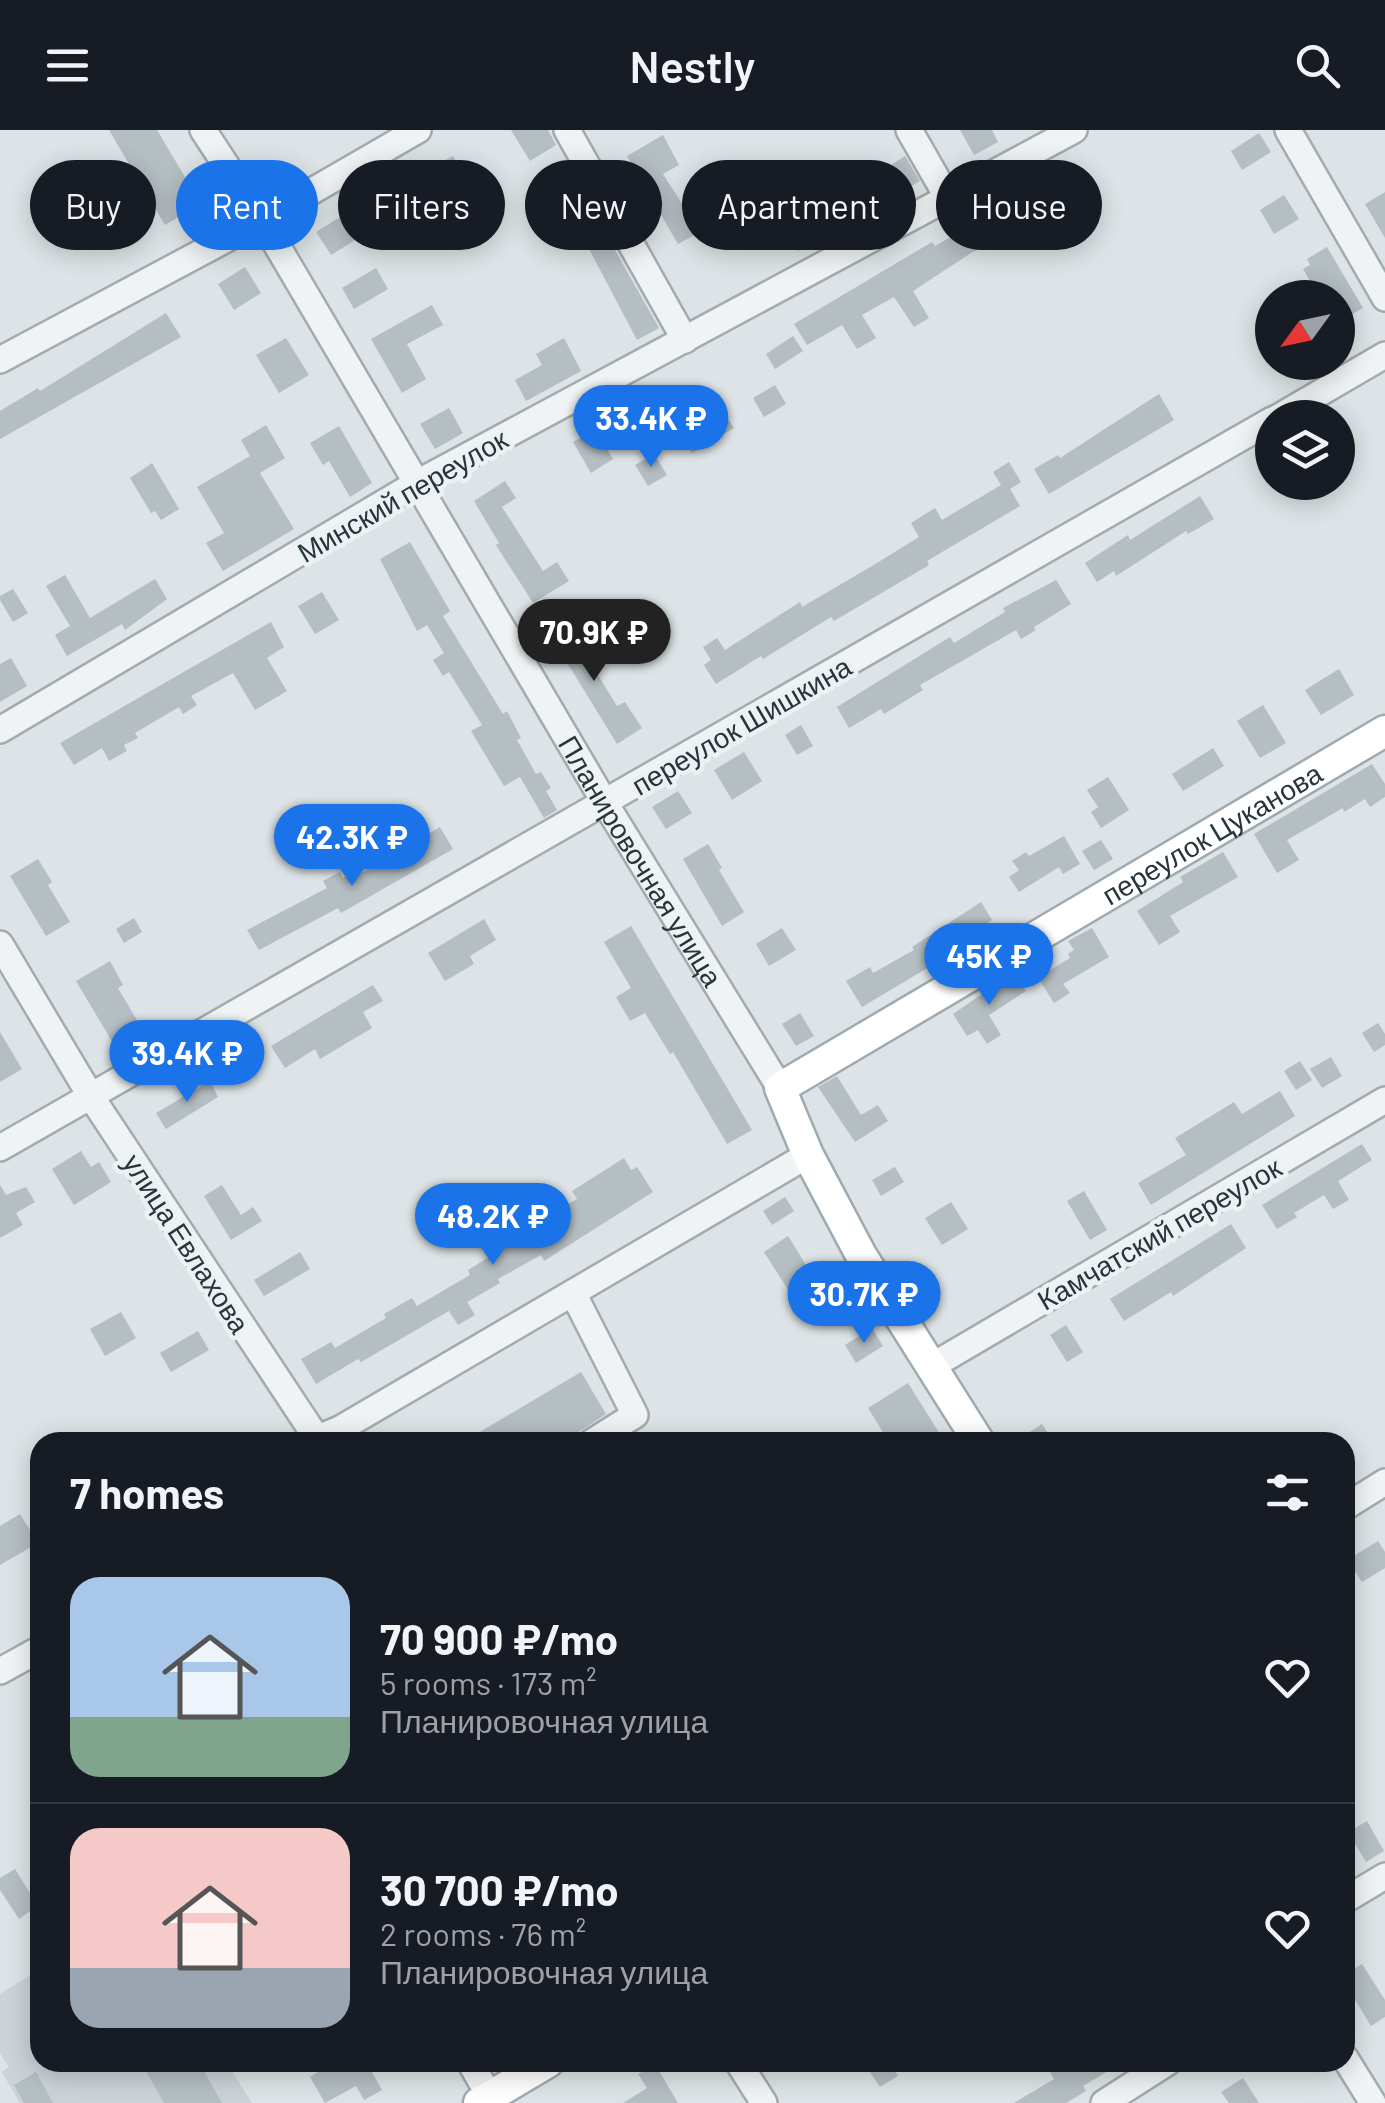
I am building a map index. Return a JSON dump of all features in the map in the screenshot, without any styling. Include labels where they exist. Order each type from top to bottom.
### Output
[{"type":"main road","name":"переулок Цуканова","points":[[780,1088],[1385,731]]},
{"type":"main road","name":"Планировочная улица","points":[[780,1088],[808,1155],[861,1255],[973,1432]]},
{"type":"main road","points":[[485,2100],[531,2072]]},
{"type":"street","name":"Планировочная улица","points":[[203,130],[223,160]]},
{"type":"street","points":[[318,188],[418,130]]},
{"type":"street","points":[[567,130],[685,340]]},
{"type":"street","points":[[909,130],[936,177]]},
{"type":"street","name":"Минский переулок","points":[[1018,160],[1074,130]]},
{"type":"street","points":[[1288,130],[1385,298]]},
{"type":"street","name":"Минский переулок","points":[[0,730],[418,482],[936,204]]},
{"type":"street","points":[[0,360],[206,250]]},
{"type":"street","name":"Планировочная улица","points":[[280,250],[780,1088]]},
{"type":"street","name":"переулок Шишкина","points":[[1308,400],[1385,356]]},
{"type":"street","name":"переулок Шишкина","points":[[0,1148],[1255,430]]},
{"type":"street","name":"улица Евлахова","points":[[0,944],[90,1096],[324,1432]]},
{"type":"street","name":"Камчатский переулок","points":[[932,1366],[1385,1100]]},
{"type":"street","points":[[338,1432],[808,1155]]},
{"type":"street","points":[[573,1293],[635,1415],[608,1432]]},
{"type":"street","points":[[1355,1500],[1385,1482]]},
{"type":"street","points":[[0,1670],[30,1654]]},
{"type":"street","points":[[1355,1894],[1385,1876]]},
{"type":"street","points":[[474,2072],[485,2100]]},
{"type":"street","points":[[744,2072],[764,2103]]},
{"type":"street","points":[[1104,2103],[1152,2072]]},
{"type":"street","points":[[1354,2072],[1373,2103]]},
{"type":"shaded area","points":[[30,1975],[30,2072],[233,2072],[252,2103],[20,2103],[2,2072],[9,2067],[0,2053],[0,1994]]},
{"type":"building","points":[[109,130],[157,130],[176,162],[176,219],[165,225],[156,210],[156,160],[127,160]]},
{"type":"building","points":[[511,130],[548,130],[556,145],[529,160]]},
{"type":"building","points":[[960,130],[992,130],[998,142],[974,155]]},
{"type":"building","points":[[1259,133],[1271,152],[1242,170],[1231,151]]},
{"type":"building","points":[[663,135],[679,165],[663,174],[682,204],[682,242],[678,244],[662,216],[662,160],[629,160],[627,156]]},
{"type":"building","points":[[1385,192],[1385,238],[1365,204]]},
{"type":"building","points":[[1284,195],[1299,219],[1274,234],[1260,210]]},
{"type":"building","points":[[338,218],[339,250],[331,255],[318,231]]},
{"type":"building","points":[[932,242],[936,250],[977,250],[913,291],[929,318],[914,327],[894,297],[862,315],[876,338],[857,349],[842,325],[807,345],[794,324]]},
{"type":"building","points":[[1327,247],[1346,280],[1309,280],[1303,269],[1310,265],[1307,259]]},
{"type":"building","points":[[590,250],[615,250],[659,328],[637,340]]},
{"type":"building","points":[[245,267],[261,293],[234,310],[218,284]]},
{"type":"building","points":[[376,268],[388,289],[354,309],[342,288]]},
{"type":"building","points":[[1355,294],[1363,308],[1355,313]]},
{"type":"building","points":[[432,305],[443,325],[407,344],[426,379],[402,393],[371,339]]},
{"type":"building","points":[[166,313],[181,337],[0,439],[0,411],[38,388],[40,391]]},
{"type":"building","points":[[793,336],[803,351],[775,369],[766,354]]},
{"type":"building","points":[[286,338],[309,375],[279,393],[256,355]]},
{"type":"building","points":[[564,338],[581,371],[526,401],[515,380],[542,365],[536,354]]},
{"type":"building","points":[[775,385],[786,404],[764,417],[753,398]]},
{"type":"building","points":[[1159,394],[1174,420],[1049,494],[1034,469],[1058,455],[1060,458]]},
{"type":"building","points":[[449,408],[463,433],[435,449],[420,424]]},
{"type":"building","points":[[723,411],[734,428],[692,453],[681,435]]},
{"type":"building","points":[[266,425],[285,458],[260,473],[294,529],[223,571],[206,543],[224,533],[197,487],[250,456],[241,440]]},
{"type":"building","points":[[339,426],[372,483],[350,497],[329,461],[323,465],[310,443]]},
{"type":"building","points":[[595,429],[613,459],[591,473],[573,442]]},
{"type":"building","points":[[654,454],[667,475],[648,486],[635,465]]},
{"type":"building","points":[[1009,462],[1021,482],[1010,489],[1020,506],[834,621],[831,617],[716,684],[704,665],[711,660],[703,647],[717,638],[725,650],[800,602],[802,607],[872,566],[919,537],[911,523],[935,508],[942,520],[1001,485],[993,472]]},
{"type":"building","points":[[152,463],[179,509],[161,520],[155,511],[151,513],[130,478]]},
{"type":"building","points":[[505,481],[516,498],[502,507],[543,571],[557,562],[569,581],[533,603],[474,501]]},
{"type":"building","points":[[1200,496],[1214,519],[1188,534],[1186,531],[1116,576],[1114,571],[1097,582],[1085,563]]},
{"type":"building","points":[[410,542],[450,611],[443,616],[503,714],[507,711],[521,738],[517,740],[536,774],[541,772],[551,788],[546,791],[557,810],[544,818],[520,777],[504,786],[471,731],[482,725],[449,672],[443,676],[433,660],[444,653],[427,625],[417,631],[380,559]]},
{"type":"building","points":[[65,575],[90,618],[155,579],[167,599],[125,630],[122,624],[67,656],[55,635],[70,626],[46,586]]},
{"type":"building","points":[[1056,580],[1071,604],[1034,627],[1036,630],[1021,639],[1016,630],[920,685],[923,690],[884,714],[881,709],[849,728],[837,707],[950,637],[954,643],[1005,612],[1003,608]]},
{"type":"building","points":[[13,589],[28,613],[13,622],[0,596]]},
{"type":"building","points":[[322,592],[339,620],[315,634],[298,606]]},
{"type":"building","points":[[572,620],[587,646],[582,649],[617,706],[625,702],[642,728],[617,744],[549,633]]},
{"type":"building","points":[[271,622],[284,647],[267,658],[287,691],[255,710],[233,673],[191,696],[197,705],[183,714],[179,707],[135,733],[138,738],[124,745],[127,751],[109,761],[102,748],[74,765],[60,743]]},
{"type":"building","points":[[11,658],[27,686],[0,702],[0,664]]},
{"type":"building","points":[[1339,669],[1354,695],[1321,715],[1305,690]]},
{"type":"building","points":[[1263,705],[1286,743],[1260,758],[1237,721]]},
{"type":"building","points":[[801,725],[813,746],[797,755],[785,735]]},
{"type":"building","points":[[1213,748],[1224,766],[1183,791],[1172,774]]},
{"type":"building","points":[[744,752],[762,781],[732,800],[714,770]]},
{"type":"building","points":[[1372,764],[1385,784],[1385,797],[1370,807],[1365,799],[1344,812],[1343,808],[1287,840],[1299,860],[1277,873],[1254,834]]},
{"type":"building","points":[[1108,777],[1129,810],[1101,828],[1091,812],[1098,807],[1087,790]]},
{"type":"building","points":[[678,791],[692,813],[666,829],[652,807]]},
{"type":"building","points":[[440,827],[453,849],[341,913],[338,908],[259,950],[247,930],[327,888],[323,881],[340,872],[343,878],[358,869],[360,874]]},
{"type":"building","points":[[1064,836],[1080,864],[1063,874],[1059,867],[1019,892],[1009,877],[1019,870],[1012,861]]},
{"type":"building","points":[[1101,840],[1113,859],[1094,870],[1082,851]]},
{"type":"building","points":[[708,844],[744,912],[722,926],[683,859]]},
{"type":"building","points":[[1223,852],[1238,877],[1170,916],[1180,932],[1159,945],[1137,911],[1183,882],[1180,877]]},
{"type":"building","points":[[38,859],[70,922],[46,936],[10,876]]},
{"type":"building","points":[[981,902],[992,920],[946,950],[949,955],[862,1007],[846,981],[870,967],[873,973],[914,950],[912,947]]},
{"type":"building","points":[[134,918],[142,932],[124,943],[116,929]]},
{"type":"building","points":[[484,919],[496,940],[470,956],[474,964],[445,981],[428,953]]},
{"type":"building","points":[[631,926],[752,1130],[727,1144],[673,1052],[670,1054],[645,1013],[630,1021],[616,997],[631,988],[604,942]]},
{"type":"building","points":[[782,928],[796,950],[769,966],[756,944]]},
{"type":"building","points":[[1092,928],[1109,957],[1063,984],[1070,993],[1054,1003],[1038,978],[1070,958],[1068,954],[1074,950],[1068,941]]},
{"type":"building","points":[[110,961],[123,985],[118,988],[141,1027],[113,1043],[76,981]]},
{"type":"building","points":[[1014,972],[1026,991],[989,1015],[1001,1035],[987,1044],[978,1030],[967,1036],[953,1014]]},
{"type":"building","points":[[373,985],[383,1001],[363,1012],[372,1028],[320,1059],[315,1049],[285,1068],[271,1046]]},
{"type":"building","points":[[800,1013],[814,1036],[796,1046],[782,1024]]},
{"type":"building","points":[[1378,1023],[1385,1034],[1385,1045],[1374,1052],[1362,1033]]},
{"type":"building","points":[[0,1032],[22,1069],[0,1082]]},
{"type":"building","points":[[1331,1057],[1342,1076],[1322,1088],[1310,1069]]},
{"type":"building","points":[[1300,1061],[1312,1080],[1296,1090],[1284,1071]]},
{"type":"building","points":[[837,1076],[861,1115],[878,1105],[888,1121],[855,1142],[818,1087]]},
{"type":"building","points":[[210,1081],[218,1097],[166,1129],[156,1113]]},
{"type":"building","points":[[1280,1091],[1295,1116],[1151,1205],[1138,1183],[1186,1155],[1175,1138],[1234,1102],[1242,1114]]},
{"type":"building","points":[[1362,1144],[1372,1160],[1338,1181],[1349,1200],[1333,1209],[1324,1195],[1277,1229],[1262,1205]]},
{"type":"building","points":[[81,1151],[91,1167],[99,1162],[111,1182],[74,1205],[52,1169]]},
{"type":"building","points":[[624,1158],[631,1170],[637,1167],[653,1192],[544,1261],[541,1255],[498,1279],[500,1283],[467,1302],[475,1315],[458,1325],[449,1311],[316,1384],[301,1359],[331,1342],[335,1348],[412,1298],[417,1306],[470,1275],[468,1270],[548,1221],[546,1217],[577,1199],[572,1191]]},
{"type":"building","points":[[895,1167],[904,1182],[881,1196],[872,1180]]},
{"type":"building","points":[[0,1185],[6,1195],[26,1187],[35,1202],[16,1213],[23,1225],[0,1238]]},
{"type":"building","points":[[222,1185],[241,1215],[253,1207],[262,1221],[231,1240],[204,1196]]},
{"type":"building","points":[[1084,1191],[1107,1230],[1090,1240],[1067,1201]]},
{"type":"building","points":[[785,1197],[794,1211],[772,1225],[763,1211]]},
{"type":"building","points":[[951,1202],[968,1229],[942,1245],[925,1218]]},
{"type":"building","points":[[1231,1224],[1246,1248],[1173,1296],[1171,1292],[1124,1321],[1110,1299]]},
{"type":"building","points":[[788,1236],[819,1286],[809,1292],[822,1312],[808,1321],[764,1252]]},
{"type":"building","points":[[300,1252],[310,1269],[264,1296],[254,1280]]},
{"type":"building","points":[[121,1312],[136,1338],[105,1356],[90,1329]]},
{"type":"building","points":[[1066,1325],[1083,1352],[1067,1362],[1050,1335]]},
{"type":"building","points":[[872,1328],[883,1346],[856,1363],[845,1345]]},
{"type":"building","points":[[198,1331],[209,1350],[171,1372],[160,1353]]},
{"type":"building","points":[[581,1372],[606,1414],[578,1432],[480,1432]]},
{"type":"building","points":[[908,1383],[939,1432],[883,1432],[868,1408]]},
{"type":"building","points":[[1042,1424],[1047,1432],[1030,1432]]},
{"type":"building","points":[[20,1514],[30,1530],[30,1548],[0,1565],[0,1526]]},
{"type":"building","points":[[1378,1541],[1385,1552],[1385,1568],[1362,1582],[1355,1572],[1355,1555]]},
{"type":"building","points":[[1367,1821],[1384,1851],[1366,1862],[1355,1844],[1355,1828]]},
{"type":"building","points":[[15,1869],[30,1893],[30,1911],[19,1919],[0,1890],[0,1878]]},
{"type":"building","points":[[1362,1964],[1385,2000],[1385,2017],[1371,2026],[1355,2000],[1355,1968]]},
{"type":"building","points":[[36,2072],[53,2103],[24,2103],[14,2085]]},
{"type":"building","points":[[147,2072],[205,2072],[222,2103],[164,2103]]},
{"type":"building","points":[[318,2072],[372,2072],[382,2090],[364,2100],[356,2086],[325,2103],[310,2077]]},
{"type":"building","points":[[660,2072],[678,2103],[623,2103],[647,2088],[638,2074]]},
{"type":"building","points":[[870,2072],[896,2072],[898,2076],[880,2087]]},
{"type":"building","points":[[1050,2072],[1106,2072],[1083,2086],[1086,2091],[1066,2103],[1014,2103],[1054,2079]]},
{"type":"building","points":[[1243,2078],[1259,2103],[1229,2103],[1221,2092]]}]
